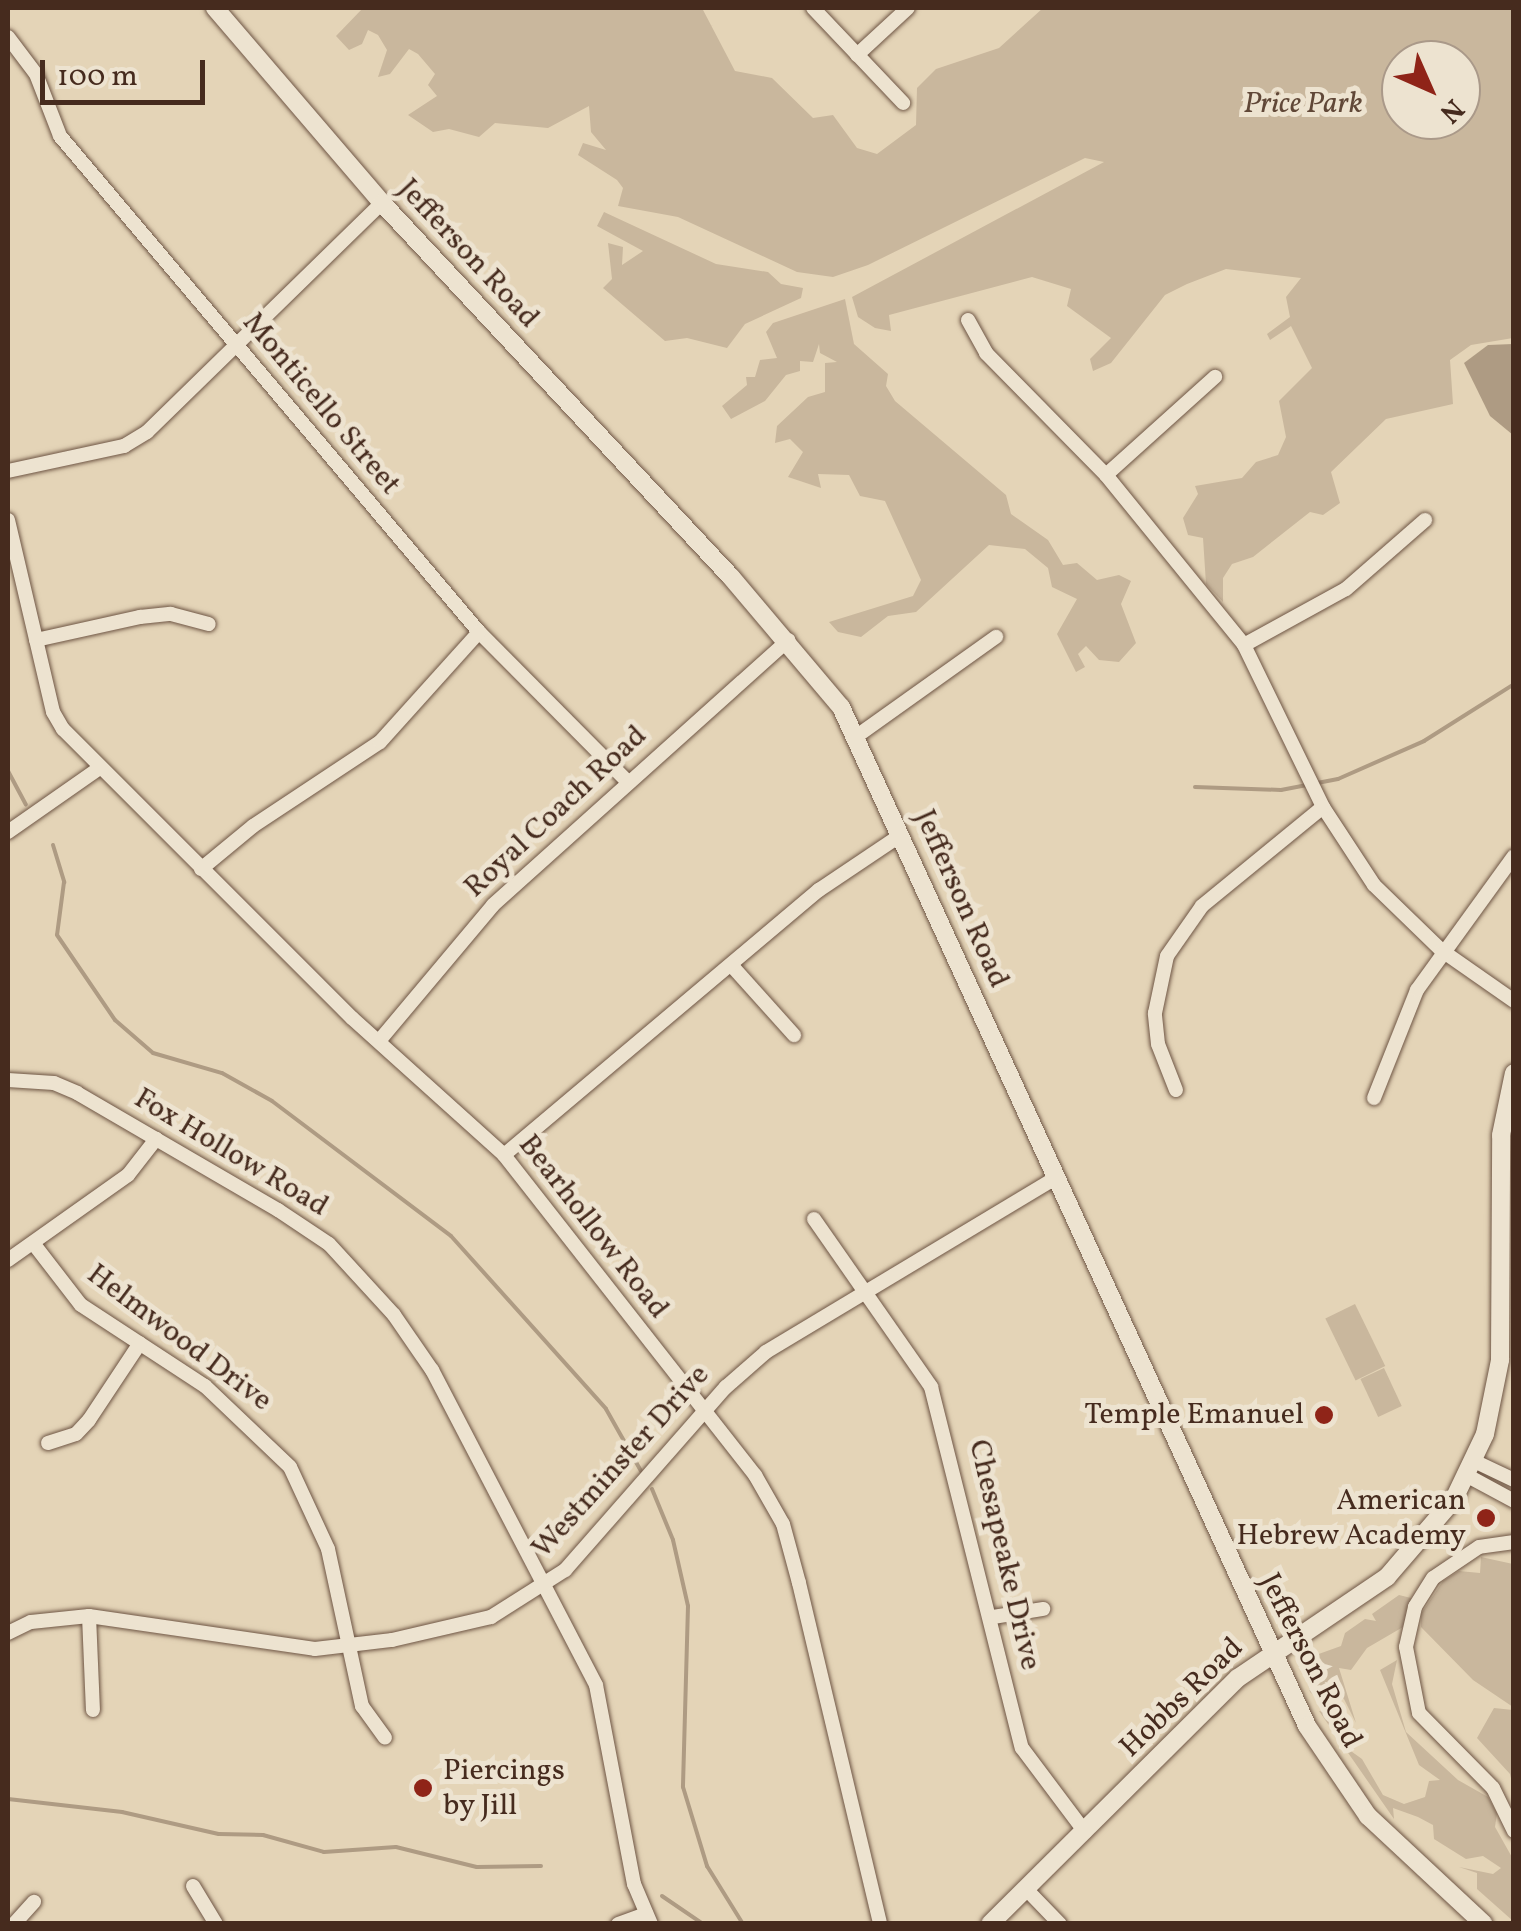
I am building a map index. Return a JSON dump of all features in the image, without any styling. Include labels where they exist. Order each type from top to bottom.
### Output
[{"type":"street","name":"Jefferson Road","points":[[215,8],[382,203],[788,640],[857,736],[1270,1653],[1322,1753],[1368,1816],[1484,1924]]},
{"type":"street","points":[[813,8],[903,103]]},
{"type":"street","points":[[857,55],[908,8]]},
{"type":"street","name":"Monticello Street","points":[[8,37],[36,74],[60,136],[478,632],[627,781]]},
{"type":"street","points":[[8,471],[124,446],[147,432],[382,203]]},
{"type":"street","points":[[968,320],[986,353],[1106,475],[1244,645],[1322,808],[1374,884],[1441,950],[1514,1001]]},
{"type":"street","points":[[1106,475],[1216,378]]},
{"type":"street","name":"Bearhollow Road","points":[[8,520],[53,712],[98,769],[504,1155],[755,1475],[783,1524],[880,1924]]},
{"type":"street","points":[[1244,645],[1346,589],[1425,520]]},
{"type":"street","points":[[36,640],[156,616],[209,624]]},
{"type":"street","points":[[201,870],[253,826],[380,742],[478,632]]},
{"type":"street","points":[[857,736],[996,637]]},
{"type":"street","name":"Royal Coach Road","points":[[379,1040],[493,905],[788,640]]},
{"type":"street","points":[[8,832],[98,769]]},
{"type":"street","points":[[1176,1090],[1158,1044],[1155,1012],[1167,956],[1202,906],[1322,808]]},
{"type":"street","points":[[504,1155],[857,861],[901,835]]},
{"type":"street","points":[[1374,1098],[1396,1034],[1441,950],[1514,856]]},
{"type":"street","points":[[732,966],[794,1035]]},
{"type":"street","name":"Hobbs Road","points":[[990,1924],[1270,1653],[1387,1576],[1440,1520],[1470,1468],[1500,1360],[1501,1135],[1514,1072]]},
{"type":"street","name":"Fox Hollow Road","points":[[8,1080],[54,1084],[156,1139],[329,1244],[394,1314],[432,1370],[596,1685],[634,1884],[648,1919]]},
{"type":"street","points":[[8,1260],[128,1175],[156,1139]]},
{"type":"street","name":"Westminster Drive","points":[[8,1633],[31,1622],[89,1616],[196,1629],[281,1649],[350,1644],[463,1627],[544,1586],[704,1412],[766,1352],[1056,1178]]},
{"type":"street","name":"Chesapeake Drive","points":[[814,1219],[931,1387],[993,1617],[1022,1748],[1085,1832]]},
{"type":"street","name":"Helmwood Drive","points":[[33,1243],[82,1305],[205,1386],[290,1468],[328,1548],[362,1706],[386,1738]]},
{"type":"street","points":[[48,1443],[76,1434],[89,1420],[140,1343]]},
{"type":"street","points":[[1470,1468],[1514,1480]]},
{"type":"street","points":[[1470,1468],[1514,1501]]},
{"type":"street","points":[[1514,1542],[1479,1548],[1433,1578],[1415,1607],[1406,1647],[1419,1713],[1494,1788],[1514,1830]]},
{"type":"street","points":[[993,1617],[1044,1608]]},
{"type":"street","points":[[89,1616],[93,1710]]},
{"type":"street","points":[[193,1886],[216,1924]]},
{"type":"street","points":[[1028,1891],[1060,1924]]},
{"type":"street","points":[[14,1924],[34,1902]]},
{"type":"street","points":[[618,1924],[648,1919]]},
{"type":"green space","name":"Price Park","points":[[363,8],[702,8],[735,71],[772,78],[813,118],[833,115],[857,148],[877,154],[916,125],[917,88],[936,69],[999,48],[1043,8],[1513,8],[1513,338],[1471,345],[1450,360],[1453,404],[1386,419],[1331,472],[1340,503],[1323,515],[1310,512],[1253,557],[1232,564],[1223,578],[1223,602],[1206,584],[1203,538],[1188,535],[1183,518],[1198,494],[1195,486],[1242,478],[1256,462],[1278,455],[1286,437],[1279,401],[1312,368],[1291,326],[1270,340],[1267,334],[1290,317],[1286,297],[1301,278],[1226,269],[1187,284],[1165,295],[1111,363],[1093,371],[1090,359],[1111,338],[1067,306],[1071,289],[1032,277],[889,315],[891,331],[875,328],[858,317],[852,297],[1104,162],[1085,158],[868,265],[833,277],[797,272],[678,217],[618,206],[623,188],[617,180],[578,155],[583,143],[606,150],[591,132],[589,106],[548,128],[495,123],[479,137],[449,129],[433,132],[408,115],[437,96],[428,85],[435,74],[418,54],[409,49],[390,74],[378,77],[387,50],[378,35],[368,30],[362,44],[349,50],[336,36]]},
{"type":"green space","points":[[604,212],[716,264],[768,272],[781,284],[803,288],[801,298],[745,324],[727,348],[687,338],[665,341],[603,288],[612,279],[608,243],[623,247],[622,265],[643,251],[597,226]]},
{"type":"green space","points":[[845,299],[854,344],[888,374],[886,386],[895,401],[1006,495],[1011,514],[1048,540],[1063,565],[1077,563],[1097,580],[1119,575],[1131,581],[1121,604],[1136,643],[1119,662],[1099,660],[1086,646],[1078,654],[1085,667],[1076,672],[1057,634],[1077,599],[1052,587],[1048,568],[1025,549],[989,545],[916,612],[888,616],[861,637],[838,632],[829,622],[913,596],[921,580],[885,501],[860,496],[849,475],[818,474],[821,488],[788,477],[803,452],[790,439],[775,443],[777,426],[808,397],[825,392],[825,363],[837,362],[820,353],[819,344],[813,362],[800,361],[800,371],[786,375],[765,401],[731,419],[722,406],[747,385],[746,377],[755,377],[760,360],[777,358],[766,332],[773,323]]},
{"type":"green space","points":[[1355,1304],[1385,1366],[1356,1380],[1325,1318]]},
{"type":"green space","points":[[1384,1368],[1402,1406],[1378,1417],[1360,1379]]},
{"type":"green space","points":[[1481,1557],[1513,1564],[1513,1707],[1473,1680],[1421,1627],[1421,1614],[1443,1581],[1459,1571],[1480,1573]]},
{"type":"green space","points":[[1399,1595],[1411,1598],[1403,1627],[1367,1648],[1351,1670],[1339,1668],[1356,1723],[1344,1699],[1336,1694],[1335,1705],[1323,1704],[1310,1692],[1302,1660],[1341,1646],[1345,1633],[1365,1619],[1376,1621],[1372,1614]]},
{"type":"green space","points":[[1397,1660],[1392,1684],[1406,1732],[1458,1780],[1488,1797],[1497,1813],[1495,1827],[1513,1859],[1513,1921],[1477,1889],[1477,1873],[1459,1867],[1493,1874],[1501,1868],[1483,1856],[1466,1859],[1434,1839],[1433,1825],[1418,1817],[1393,1808],[1394,1819],[1319,1711],[1342,1715],[1352,1728],[1344,1735],[1348,1749],[1362,1759],[1383,1795],[1404,1804],[1425,1797],[1429,1781],[1440,1780],[1419,1765],[1380,1670]]},
{"type":"green space","points":[[1494,1708],[1513,1710],[1513,1787],[1510,1774],[1477,1738]]},
{"type":"shaded area","points":[[1514,344],[1513,435],[1490,416],[1464,363],[1488,345]]},
{"type":"waterway","points":[[1195,787],[1281,790],[1338,779],[1424,741],[1514,684]]},
{"type":"waterway","points":[[8,771],[26,805]]},
{"type":"waterway","points":[[53,845],[64,882],[57,935],[115,1020],[153,1053],[222,1073],[272,1101],[451,1236],[606,1409],[641,1471]]},
{"type":"waterway","points":[[652,1489],[673,1540],[688,1606],[683,1787],[707,1866],[743,1924]]},
{"type":"waterway","points":[[8,1799],[122,1812],[219,1834],[263,1835],[324,1852],[396,1847],[477,1867],[541,1866]]},
{"type":"waterway","points":[[662,1896],[703,1924]]},
{"type":"place","name":"Temple Emanuel","points":[[1324,1415]]},
{"type":"place","name":"American Hebrew Academy","points":[[1486,1518]]},
{"type":"place","name":"Piercings by Jill","points":[[423,1788]]}]
